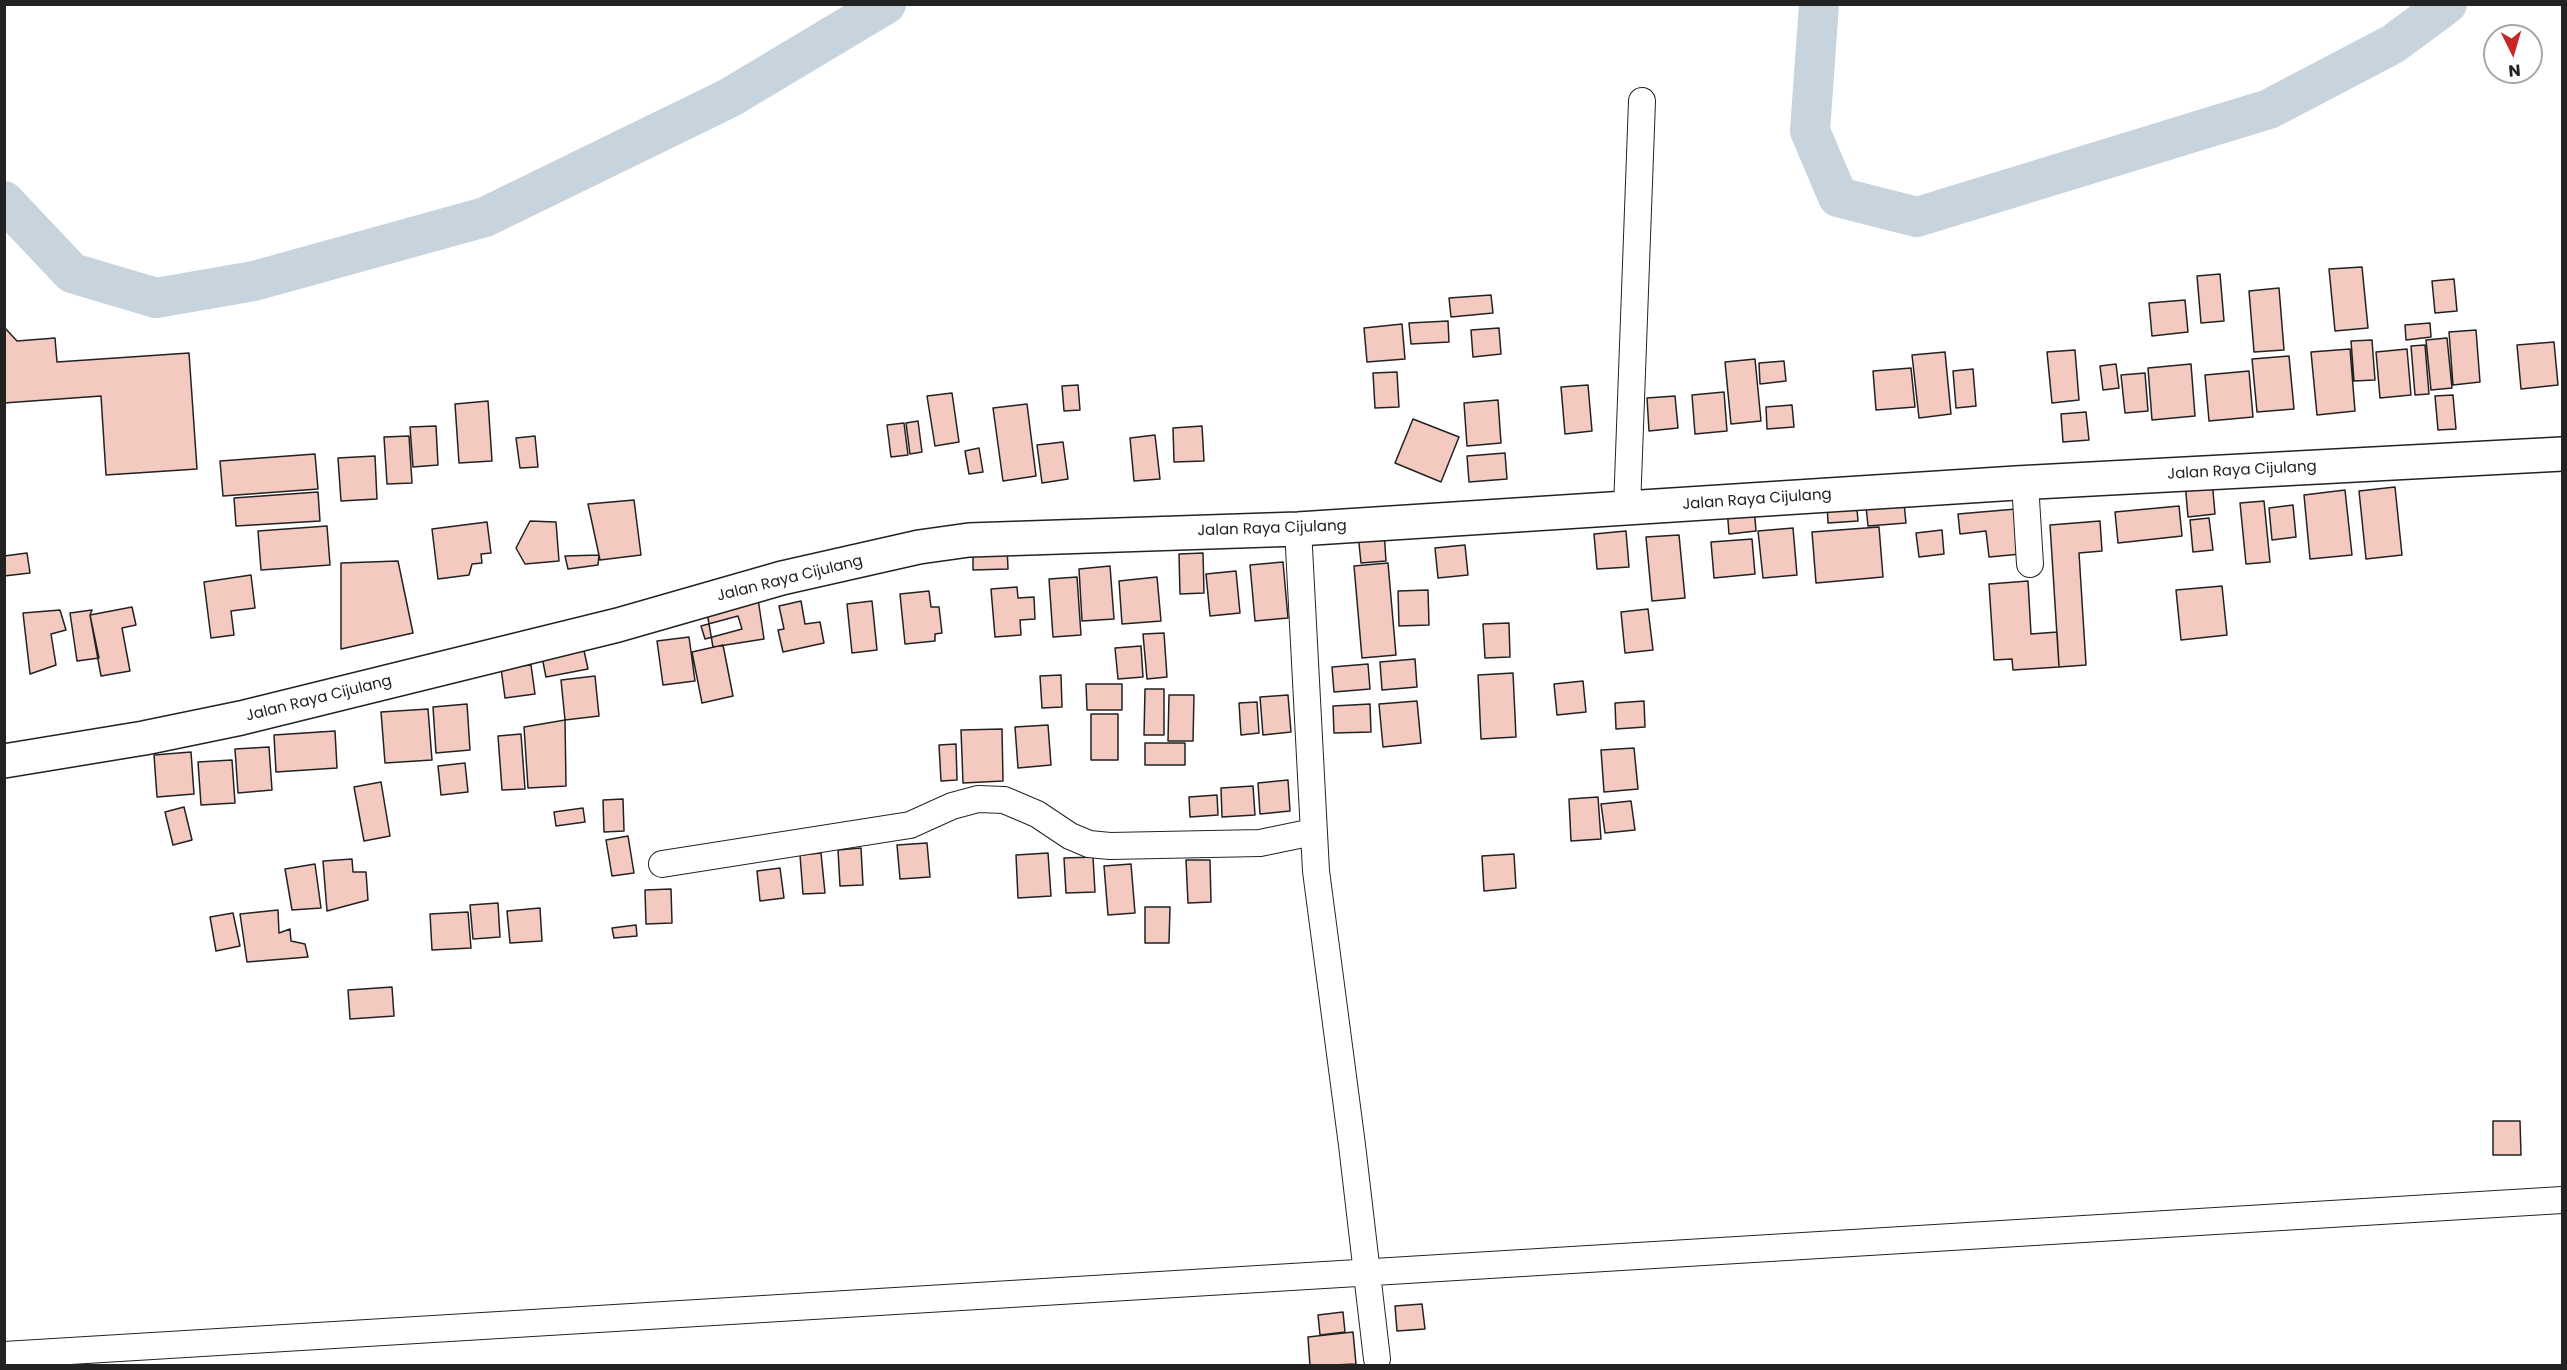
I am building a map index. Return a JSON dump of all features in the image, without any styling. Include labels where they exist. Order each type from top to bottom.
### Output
[{"type":"highway","name":"Jalan Raya Cijulang","points":[[4,761],[144,738],[241,718],[618,625],[782,578],[919,547],[969,540],[1298,529],[2025,483],[2562,454]]},
{"type":"street","points":[[1627,508],[1641,101]]},
{"type":"street","points":[[2025,483],[2030,564]]},
{"type":"street","points":[[1298,529],[1316,871],[1377,1359]]},
{"type":"street","points":[[662,864],[910,825],[952,806],[978,799],[1004,800],[1036,814],[1070,836],[1089,844],[1260,843],[1313,832]]},
{"type":"street","points":[[4,1354],[2562,1200]]},
{"type":"building","points":[[2362,267],[2368,328],[2335,331],[2329,269]]},
{"type":"building","points":[[2220,274],[2224,321],[2201,323],[2197,276]]},
{"type":"building","points":[[2454,279],[2457,311],[2435,313],[2432,281]]},
{"type":"building","points":[[2279,288],[2284,350],[2254,352],[2249,291]]},
{"type":"building","points":[[1491,295],[1493,313],[1451,317],[1449,298]]},
{"type":"building","points":[[2185,300],[2188,332],[2152,336],[2149,303]]},
{"type":"building","points":[[1448,321],[1449,342],[1411,344],[1409,323]]},
{"type":"building","points":[[2430,323],[2431,337],[2406,340],[2405,325]]},
{"type":"building","points":[[1402,324],[1405,359],[1367,362],[1364,328]]},
{"type":"building","points":[[4,327],[17,341],[55,338],[57,362],[189,353],[197,469],[106,475],[101,396],[4,403]]},
{"type":"building","points":[[1499,328],[1501,354],[1473,357],[1471,330]]},
{"type":"building","points":[[2476,330],[2480,382],[2453,385],[2449,332]]},
{"type":"building","points":[[2447,338],[2452,388],[2431,390],[2426,340]]},
{"type":"building","points":[[2372,340],[2375,380],[2354,381],[2351,341]]},
{"type":"building","points":[[2554,342],[2558,385],[2521,389],[2517,345]]},
{"type":"building","points":[[2425,345],[2429,394],[2415,395],[2411,346]]},
{"type":"building","points":[[2350,349],[2355,411],[2317,415],[2311,352]]},
{"type":"building","points":[[2407,349],[2411,395],[2380,398],[2376,352]]},
{"type":"building","points":[[2075,350],[2079,400],[2052,403],[2047,352]]},
{"type":"building","points":[[1945,352],[1951,414],[1919,418],[1912,355]]},
{"type":"building","points":[[2289,356],[2294,409],[2257,412],[2252,359]]},
{"type":"building","points":[[1755,359],[1761,421],[1731,424],[1725,362]]},
{"type":"building","points":[[1784,361],[1786,381],[1760,384],[1759,363]]},
{"type":"building","points":[[2116,364],[2119,388],[2103,390],[2100,366]]},
{"type":"building","points":[[2191,364],[2195,416],[2152,420],[2148,368]]},
{"type":"building","points":[[1911,368],[1915,407],[1876,410],[1873,371]]},
{"type":"building","points":[[1973,369],[1976,406],[1956,408],[1953,371]]},
{"type":"building","points":[[2249,371],[2253,417],[2209,421],[2205,375]]},
{"type":"building","points":[[1397,372],[1399,407],[1375,408],[1373,373]]},
{"type":"building","points":[[2145,373],[2148,411],[2125,413],[2121,375]]},
{"type":"building","points":[[1078,385],[1080,410],[1064,411],[1062,386]]},
{"type":"building","points":[[1588,385],[1592,431],[1565,434],[1561,387]]},
{"type":"building","points":[[1724,392],[1727,431],[1695,434],[1692,395]]},
{"type":"building","points":[[952,393],[959,442],[935,446],[927,396]]},
{"type":"building","points":[[2453,395],[2456,429],[2438,430],[2435,396]]},
{"type":"building","points":[[1675,396],[1678,428],[1649,431],[1647,398]]},
{"type":"building","points":[[1498,400],[1501,443],[1467,446],[1464,403]]},
{"type":"building","points":[[488,401],[492,461],[459,463],[455,404]]},
{"type":"building","points":[[1027,404],[1036,476],[1003,481],[993,408]]},
{"type":"building","points":[[1792,405],[1794,427],[1767,429],[1766,407]]},
{"type":"building","points":[[2086,412],[2089,440],[2063,442],[2061,414]]},
{"type":"building","points":[[1413,419],[1459,437],[1441,482],[1395,463]]},
{"type":"building","points":[[918,421],[922,452],[910,454],[906,423]]},
{"type":"building","points":[[904,423],[908,455],[891,457],[887,425]]},
{"type":"building","points":[[436,426],[438,465],[413,467],[410,427]]},
{"type":"building","points":[[1202,426],[1204,461],[1174,462],[1173,428]]},
{"type":"building","points":[[1155,435],[1160,479],[1134,481],[1130,438]]},
{"type":"building","points":[[409,436],[412,483],[387,484],[384,437]]},
{"type":"building","points":[[535,436],[538,467],[520,468],[516,438]]},
{"type":"building","points":[[1063,442],[1068,479],[1042,483],[1037,445]]},
{"type":"building","points":[[979,448],[983,472],[969,474],[965,451]]},
{"type":"building","points":[[1505,453],[1507,479],[1469,482],[1467,456]]},
{"type":"building","points":[[315,454],[318,489],[223,496],[220,461]]},
{"type":"building","points":[[375,456],[377,499],[341,501],[338,458]]},
{"type":"building","points":[[2212,480],[2215,514],[2188,517],[2185,482]]},
{"type":"building","points":[[2395,487],[2402,555],[2366,559],[2359,491]]},
{"type":"building","points":[[2345,490],[2352,555],[2310,559],[2304,495]]},
{"type":"building","points":[[318,492],[320,521],[236,526],[234,498]]},
{"type":"building","points":[[1903,493],[1906,523],[1868,526],[1865,497]]},
{"type":"building","points":[[1856,498],[1858,521],[1828,523],[1827,501]]},
{"type":"building","points":[[634,500],[641,555],[600,560],[588,504]]},
{"type":"building","points":[[2264,501],[2270,562],[2246,564],[2240,503]]},
{"type":"building","points":[[2293,505],[2296,537],[2272,540],[2269,508]]},
{"type":"building","points":[[1754,506],[1756,531],[1729,534],[1727,508]]},
{"type":"building","points":[[2179,506],[2182,536],[2118,543],[2115,512]]},
{"type":"building","points":[[2016,509],[2021,554],[1989,557],[1986,531],[1960,534],[1958,514]]},
{"type":"building","points":[[2209,518],[2213,550],[2193,552],[2190,520]]},
{"type":"building","points":[[530,521],[556,522],[559,561],[525,564],[516,548]]},
{"type":"building","points":[[2100,521],[2102,551],[2079,553],[2086,665],[2059,667],[2050,525]]},
{"type":"building","points":[[487,522],[491,553],[481,554],[482,563],[472,564],[469,575],[438,579],[432,529]]},
{"type":"building","points":[[327,526],[330,565],[261,570],[258,531]]},
{"type":"building","points":[[1879,527],[1883,577],[1816,583],[1812,532]]},
{"type":"building","points":[[1793,528],[1797,575],[1763,578],[1758,531]]},
{"type":"building","points":[[1942,530],[1944,554],[1919,557],[1916,533]]},
{"type":"building","points":[[1384,531],[1386,561],[1361,563],[1358,534]]},
{"type":"building","points":[[1626,531],[1629,567],[1597,569],[1594,534]]},
{"type":"building","points":[[1679,535],[1685,598],[1652,601],[1646,537]]},
{"type":"building","points":[[1752,539],[1755,574],[1714,578],[1711,542]]},
{"type":"building","points":[[1465,545],[1468,575],[1438,578],[1435,548]]},
{"type":"building","points":[[1007,546],[1008,569],[973,570],[973,548]]},
{"type":"building","points":[[27,553],[30,573],[4,576],[4,556]]},
{"type":"building","points":[[1203,553],[1204,593],[1180,594],[1179,554]]},
{"type":"building","points":[[599,555],[598,565],[568,569],[565,556]]},
{"type":"building","points":[[398,561],[413,633],[341,649],[341,563]]},
{"type":"building","points":[[1283,562],[1288,618],[1255,621],[1250,565]]},
{"type":"building","points":[[1388,563],[1396,655],[1362,658],[1354,566]]},
{"type":"building","points":[[1110,566],[1114,619],[1082,621],[1079,569]]},
{"type":"building","points":[[1236,571],[1240,613],[1210,616],[1206,574]]},
{"type":"building","points":[[251,575],[255,608],[231,611],[234,635],[211,638],[204,582]]},
{"type":"building","points":[[1077,577],[1081,635],[1053,637],[1049,579]]},
{"type":"building","points":[[1157,577],[1161,621],[1122,624],[1119,581]]},
{"type":"building","points":[[2028,581],[2031,634],[2057,632],[2059,667],[2013,670],[2012,659],[1994,660],[1989,584]]},
{"type":"building","points":[[2222,586],[2227,635],[2181,640],[2176,590]]},
{"type":"building","points":[[1017,587],[1018,598],[1034,597],[1035,619],[1020,620],[1021,635],[995,637],[991,589]]},
{"type":"building","points":[[1428,590],[1429,625],[1399,626],[1398,591]]},
{"type":"building","points":[[929,591],[931,607],[939,607],[942,633],[935,634],[935,641],[905,644],[900,594]]},
{"type":"building","points":[[757,592],[764,639],[713,647],[705,601]]},
{"type":"building","points":[[801,601],[805,624],[820,622],[824,643],[783,652],[778,630],[784,629],[779,606]]},
{"type":"building","points":[[872,601],[877,650],[852,653],[847,604]]},
{"type":"building","points":[[132,607],[136,625],[122,628],[130,671],[101,676],[90,615]]},
{"type":"building","points":[[1648,609],[1653,650],[1625,653],[1621,612]]},
{"type":"building","points":[[60,610],[66,630],[51,634],[56,665],[30,674],[23,613]]},
{"type":"building","points":[[92,610],[90,615],[99,658],[77,661],[70,613]]},
{"type":"building","points":[[738,616],[742,629],[705,639],[701,626]]},
{"type":"building","points":[[578,623],[588,669],[546,677],[537,632]]},
{"type":"building","points":[[1509,623],[1510,657],[1485,658],[1483,624]]},
{"type":"building","points":[[1164,633],[1167,677],[1147,679],[1143,634]]},
{"type":"building","points":[[689,637],[695,681],[663,685],[657,641]]},
{"type":"building","points":[[723,645],[733,696],[702,703],[692,652]]},
{"type":"building","points":[[1141,646],[1143,677],[1118,679],[1115,648]]},
{"type":"building","points":[[517,651],[520,666],[531,665],[535,694],[505,698],[499,653]]},
{"type":"building","points":[[1415,659],[1417,687],[1382,690],[1380,662]]},
{"type":"building","points":[[1368,664],[1370,689],[1334,692],[1332,667]]},
{"type":"building","points":[[1513,673],[1516,737],[1481,739],[1478,675]]},
{"type":"building","points":[[1061,675],[1062,707],[1042,708],[1040,676]]},
{"type":"building","points":[[595,676],[599,716],[565,720],[561,680]]},
{"type":"building","points":[[1583,681],[1586,712],[1557,715],[1554,684]]},
{"type":"building","points":[[1086,684],[1122,684],[1122,710],[1087,710]]},
{"type":"building","points":[[1145,689],[1164,689],[1164,735],[1144,735]]},
{"type":"building","points":[[1169,695],[1194,695],[1193,741],[1168,741]]},
{"type":"building","points":[[1288,695],[1291,732],[1263,735],[1260,697]]},
{"type":"building","points":[[1417,701],[1421,743],[1383,747],[1379,704]]},
{"type":"building","points":[[1644,701],[1645,727],[1616,729],[1615,703]]},
{"type":"building","points":[[1257,702],[1259,733],[1241,735],[1239,703]]},
{"type":"building","points":[[467,704],[470,750],[436,753],[433,707]]},
{"type":"building","points":[[1370,704],[1371,732],[1334,733],[1333,706]]},
{"type":"building","points":[[428,709],[432,760],[385,763],[381,712]]},
{"type":"building","points":[[1091,714],[1118,714],[1118,760],[1091,760]]},
{"type":"building","points":[[565,720],[566,786],[528,788],[524,727]]},
{"type":"building","points":[[1048,725],[1051,765],[1018,768],[1015,727]]},
{"type":"building","points":[[1002,729],[1003,781],[963,783],[961,730]]},
{"type":"building","points":[[335,731],[337,768],[276,772],[274,735]]},
{"type":"building","points":[[521,734],[525,789],[502,790],[498,736]]},
{"type":"building","points":[[1145,743],[1185,743],[1185,765],[1145,765]]},
{"type":"building","points":[[956,744],[957,780],[941,781],[939,745]]},
{"type":"building","points":[[269,747],[272,790],[238,793],[235,749]]},
{"type":"building","points":[[1634,748],[1638,789],[1604,792],[1601,750]]},
{"type":"building","points":[[191,752],[194,794],[157,797],[154,755]]},
{"type":"building","points":[[232,760],[235,803],[201,805],[198,762]]},
{"type":"building","points":[[465,763],[468,792],[441,795],[438,766]]},
{"type":"building","points":[[1288,780],[1290,811],[1260,814],[1258,783]]},
{"type":"building","points":[[381,782],[390,836],[364,841],[354,787]]},
{"type":"building","points":[[1253,786],[1255,815],[1222,817],[1221,788]]},
{"type":"building","points":[[1217,795],[1218,815],[1190,817],[1189,797]]},
{"type":"building","points":[[1598,797],[1601,839],[1571,841],[1569,799]]},
{"type":"building","points":[[623,799],[624,831],[604,832],[603,800]]},
{"type":"building","points":[[1631,801],[1635,830],[1605,833],[1601,804]]},
{"type":"building","points":[[184,807],[192,840],[173,845],[165,812]]},
{"type":"building","points":[[583,808],[585,822],[556,826],[554,812]]},
{"type":"building","points":[[628,836],[634,873],[612,876],[606,840]]},
{"type":"building","points":[[927,843],[930,877],[900,879],[897,845]]},
{"type":"building","points":[[861,848],[863,885],[840,886],[838,850]]},
{"type":"building","points":[[821,853],[825,893],[803,894],[800,855]]},
{"type":"building","points":[[1048,853],[1051,896],[1018,898],[1016,855]]},
{"type":"building","points":[[1514,854],[1516,888],[1484,891],[1482,856]]},
{"type":"building","points":[[1093,857],[1095,892],[1066,893],[1064,858]]},
{"type":"building","points":[[352,859],[353,872],[366,872],[368,900],[327,911],[323,861]]},
{"type":"building","points":[[1186,860],[1210,860],[1211,902],[1188,903]]},
{"type":"building","points":[[315,864],[321,908],[292,910],[285,869]]},
{"type":"building","points":[[1131,864],[1135,913],[1108,915],[1104,866]]},
{"type":"building","points":[[780,868],[784,898],[760,901],[757,871]]},
{"type":"building","points":[[671,889],[672,923],[646,924],[645,890]]},
{"type":"building","points":[[498,903],[500,937],[473,939],[470,905]]},
{"type":"building","points":[[1145,907],[1170,907],[1169,943],[1145,943]]},
{"type":"building","points":[[540,908],[542,941],[510,943],[507,911]]},
{"type":"building","points":[[278,910],[279,933],[290,929],[291,941],[305,944],[308,957],[247,962],[240,914]]},
{"type":"building","points":[[468,912],[471,948],[432,950],[430,914]]},
{"type":"building","points":[[233,913],[240,946],[216,951],[210,917]]},
{"type":"building","points":[[636,925],[637,936],[614,938],[612,928]]},
{"type":"building","points":[[392,987],[394,1016],[350,1019],[348,990]]},
{"type":"building","points":[[2493,1121],[2520,1121],[2521,1155],[2493,1155]]},
{"type":"building","points":[[1422,1304],[1425,1329],[1397,1331],[1395,1306]]},
{"type":"building","points":[[1343,1312],[1345,1332],[1320,1335],[1318,1315]]},
{"type":"building","points":[[1353,1332],[1356,1364],[1310,1366],[1308,1337]]},
{"type":"waterway","points":[[4,201],[72,273],[156,298],[254,281],[485,217],[729,98],[886,4]]},
{"type":"waterway","points":[[1819,4],[1810,131],[1838,197],[1917,217],[2269,109],[2393,44],[2447,4]]}]
